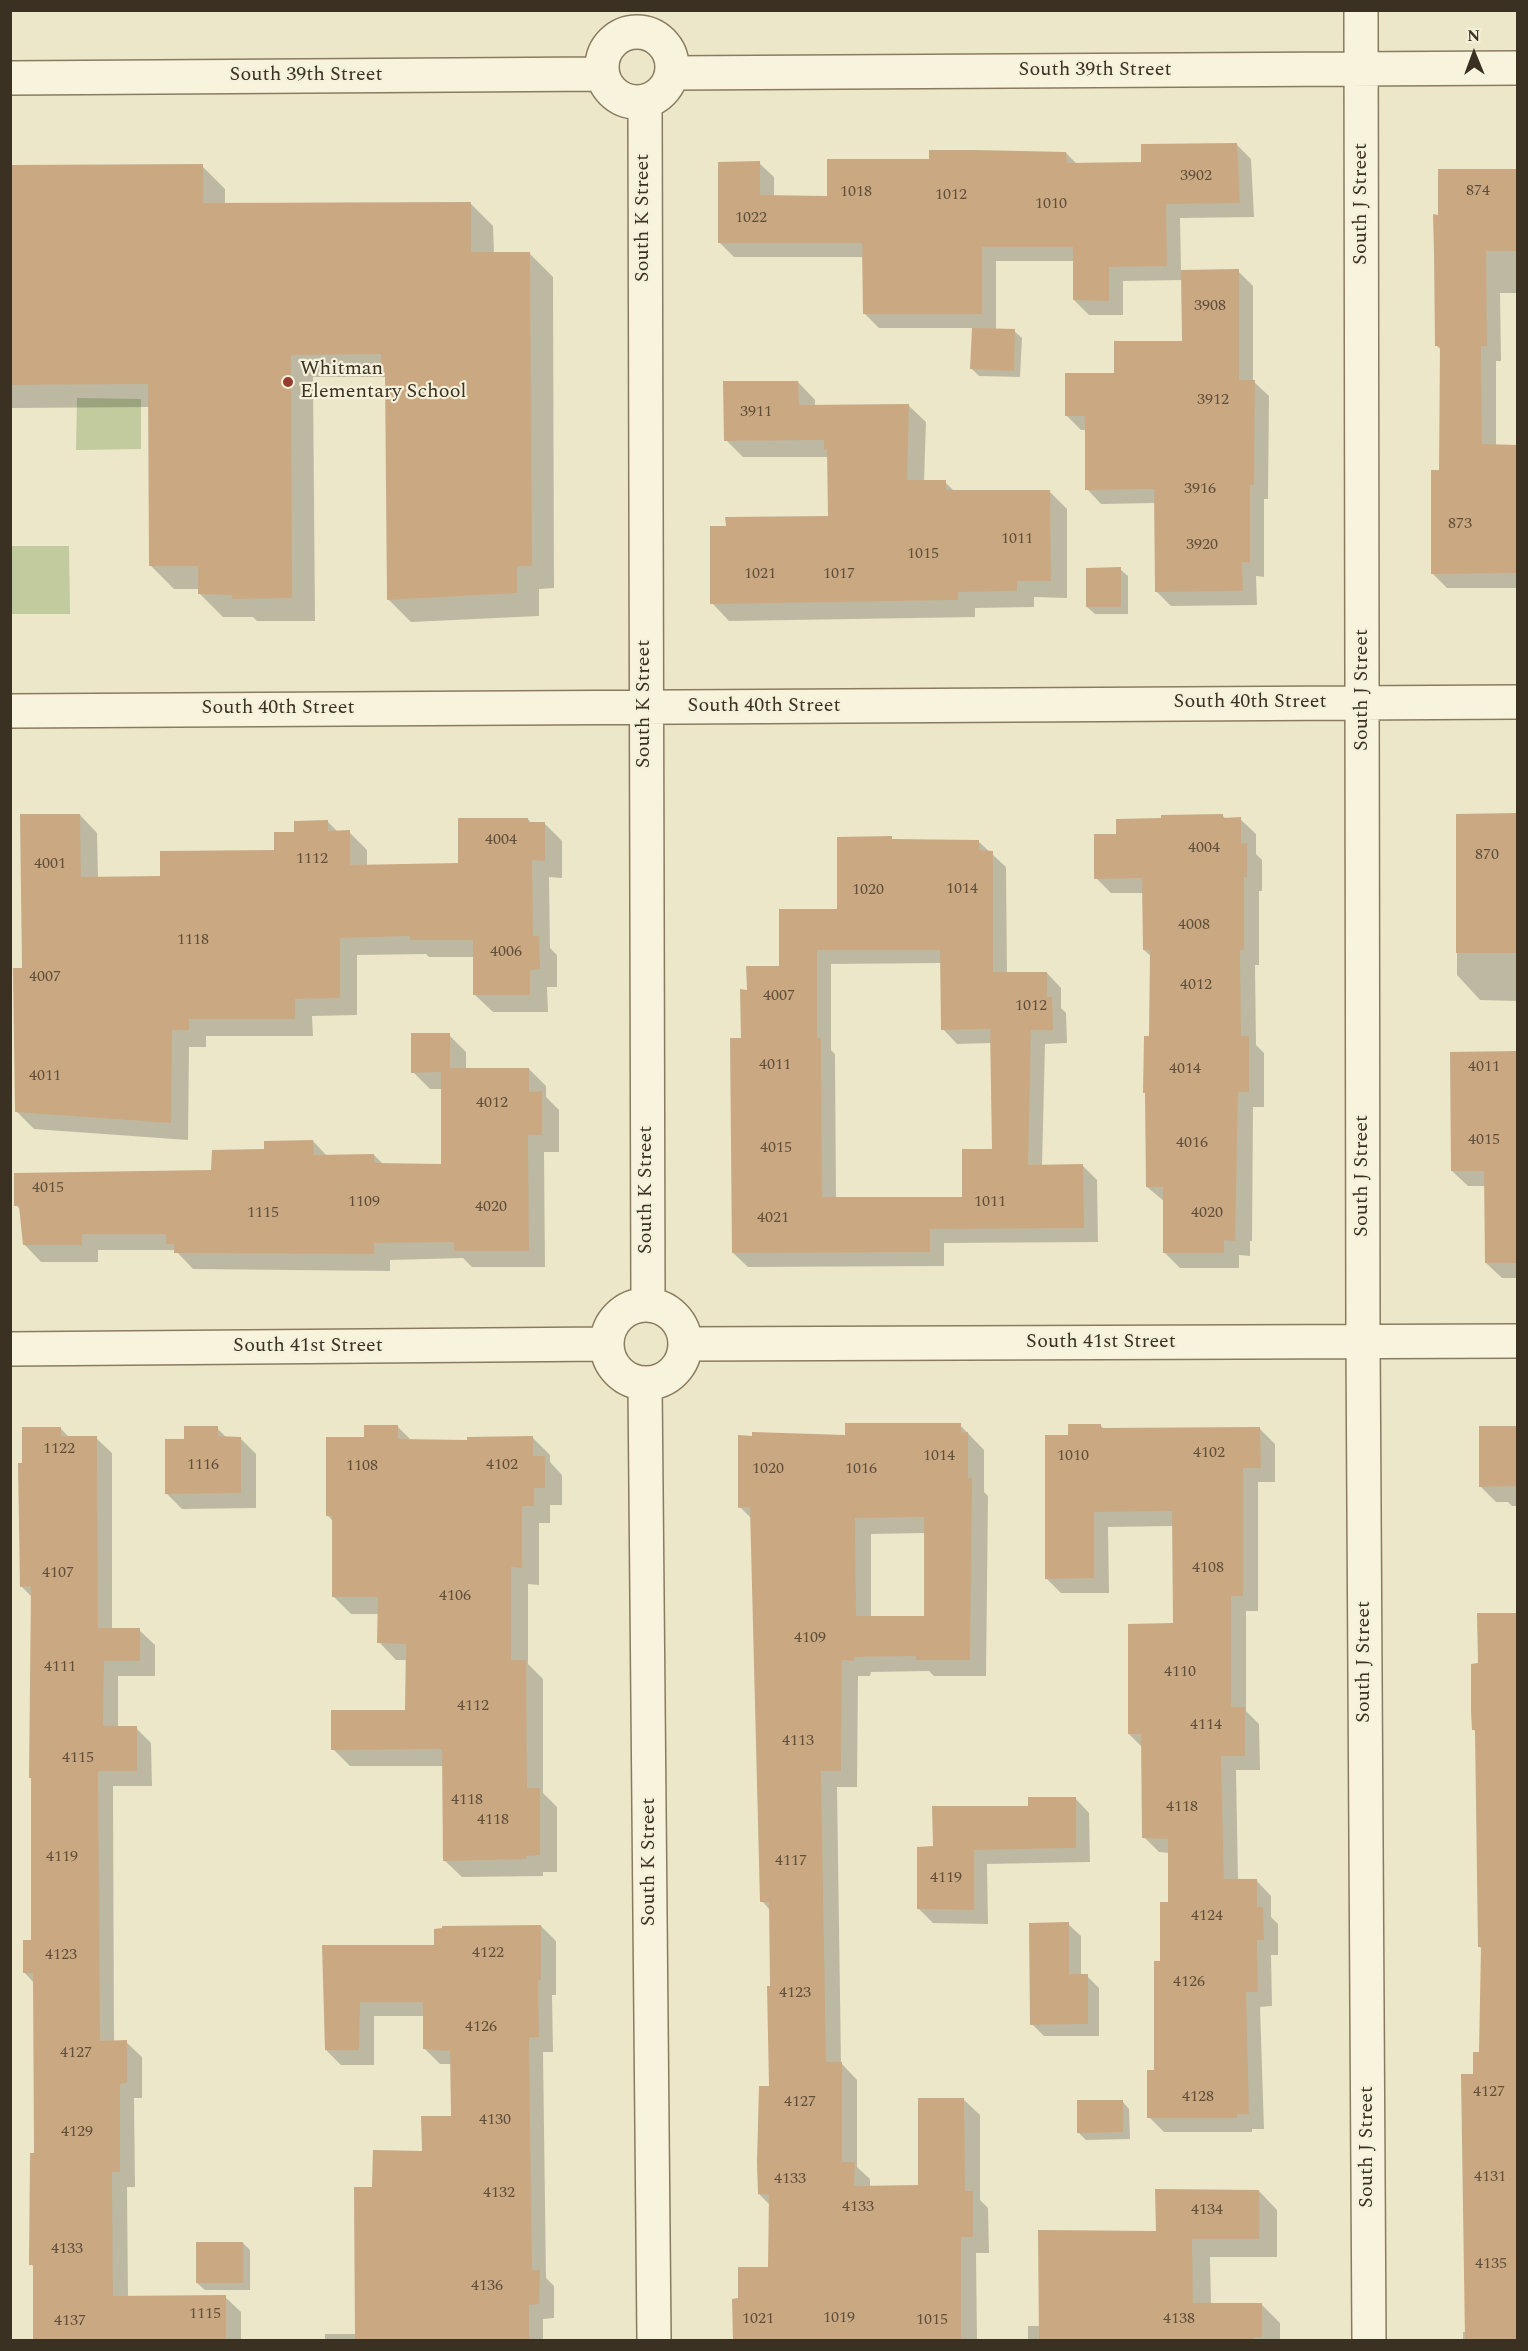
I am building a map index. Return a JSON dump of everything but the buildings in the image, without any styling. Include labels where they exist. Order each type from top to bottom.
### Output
[{"type":"street","name":"South J Street","points":[[1361,10],[1363,1342],[1369,2340]]},
{"type":"street","points":[[644,21],[670,51],[672,73],[663,92],[645,102],[634,103],[613,93],[602,74],[602,62],[612,42],[644,21]]},
{"type":"street","name":"South 39th Street","points":[[672,73],[1518,68]]},
{"type":"street","name":"South 39th Street","points":[[10,78],[602,74]]},
{"type":"street","name":"South K Street","points":[[645,102],[648,1305]]},
{"type":"street","name":"South 40th Street","points":[[10,711],[1518,702]]},
{"type":"street","points":[[648,1305],[670,1314],[678,1322],[685,1344],[678,1367],[658,1381],[645,1383],[622,1376],[608,1356],[606,1344],[614,1320],[624,1311],[635,1306],[648,1305]]},
{"type":"street","name":"South 41st Street","points":[[685,1344],[1518,1341]]},
{"type":"street","name":"South 41st Street","points":[[10,1348],[606,1344]]},
{"type":"street","name":"South K Street","points":[[645,1383],[654,2340]]},
{"type":"green space","points":[[77,398],[141,399],[141,449],[76,450]]},
{"type":"green space","points":[[10,546],[69,546],[70,614],[11,614]]},
{"type":"place","name":"Whitman Elementary School","points":[[288,382]]}]
